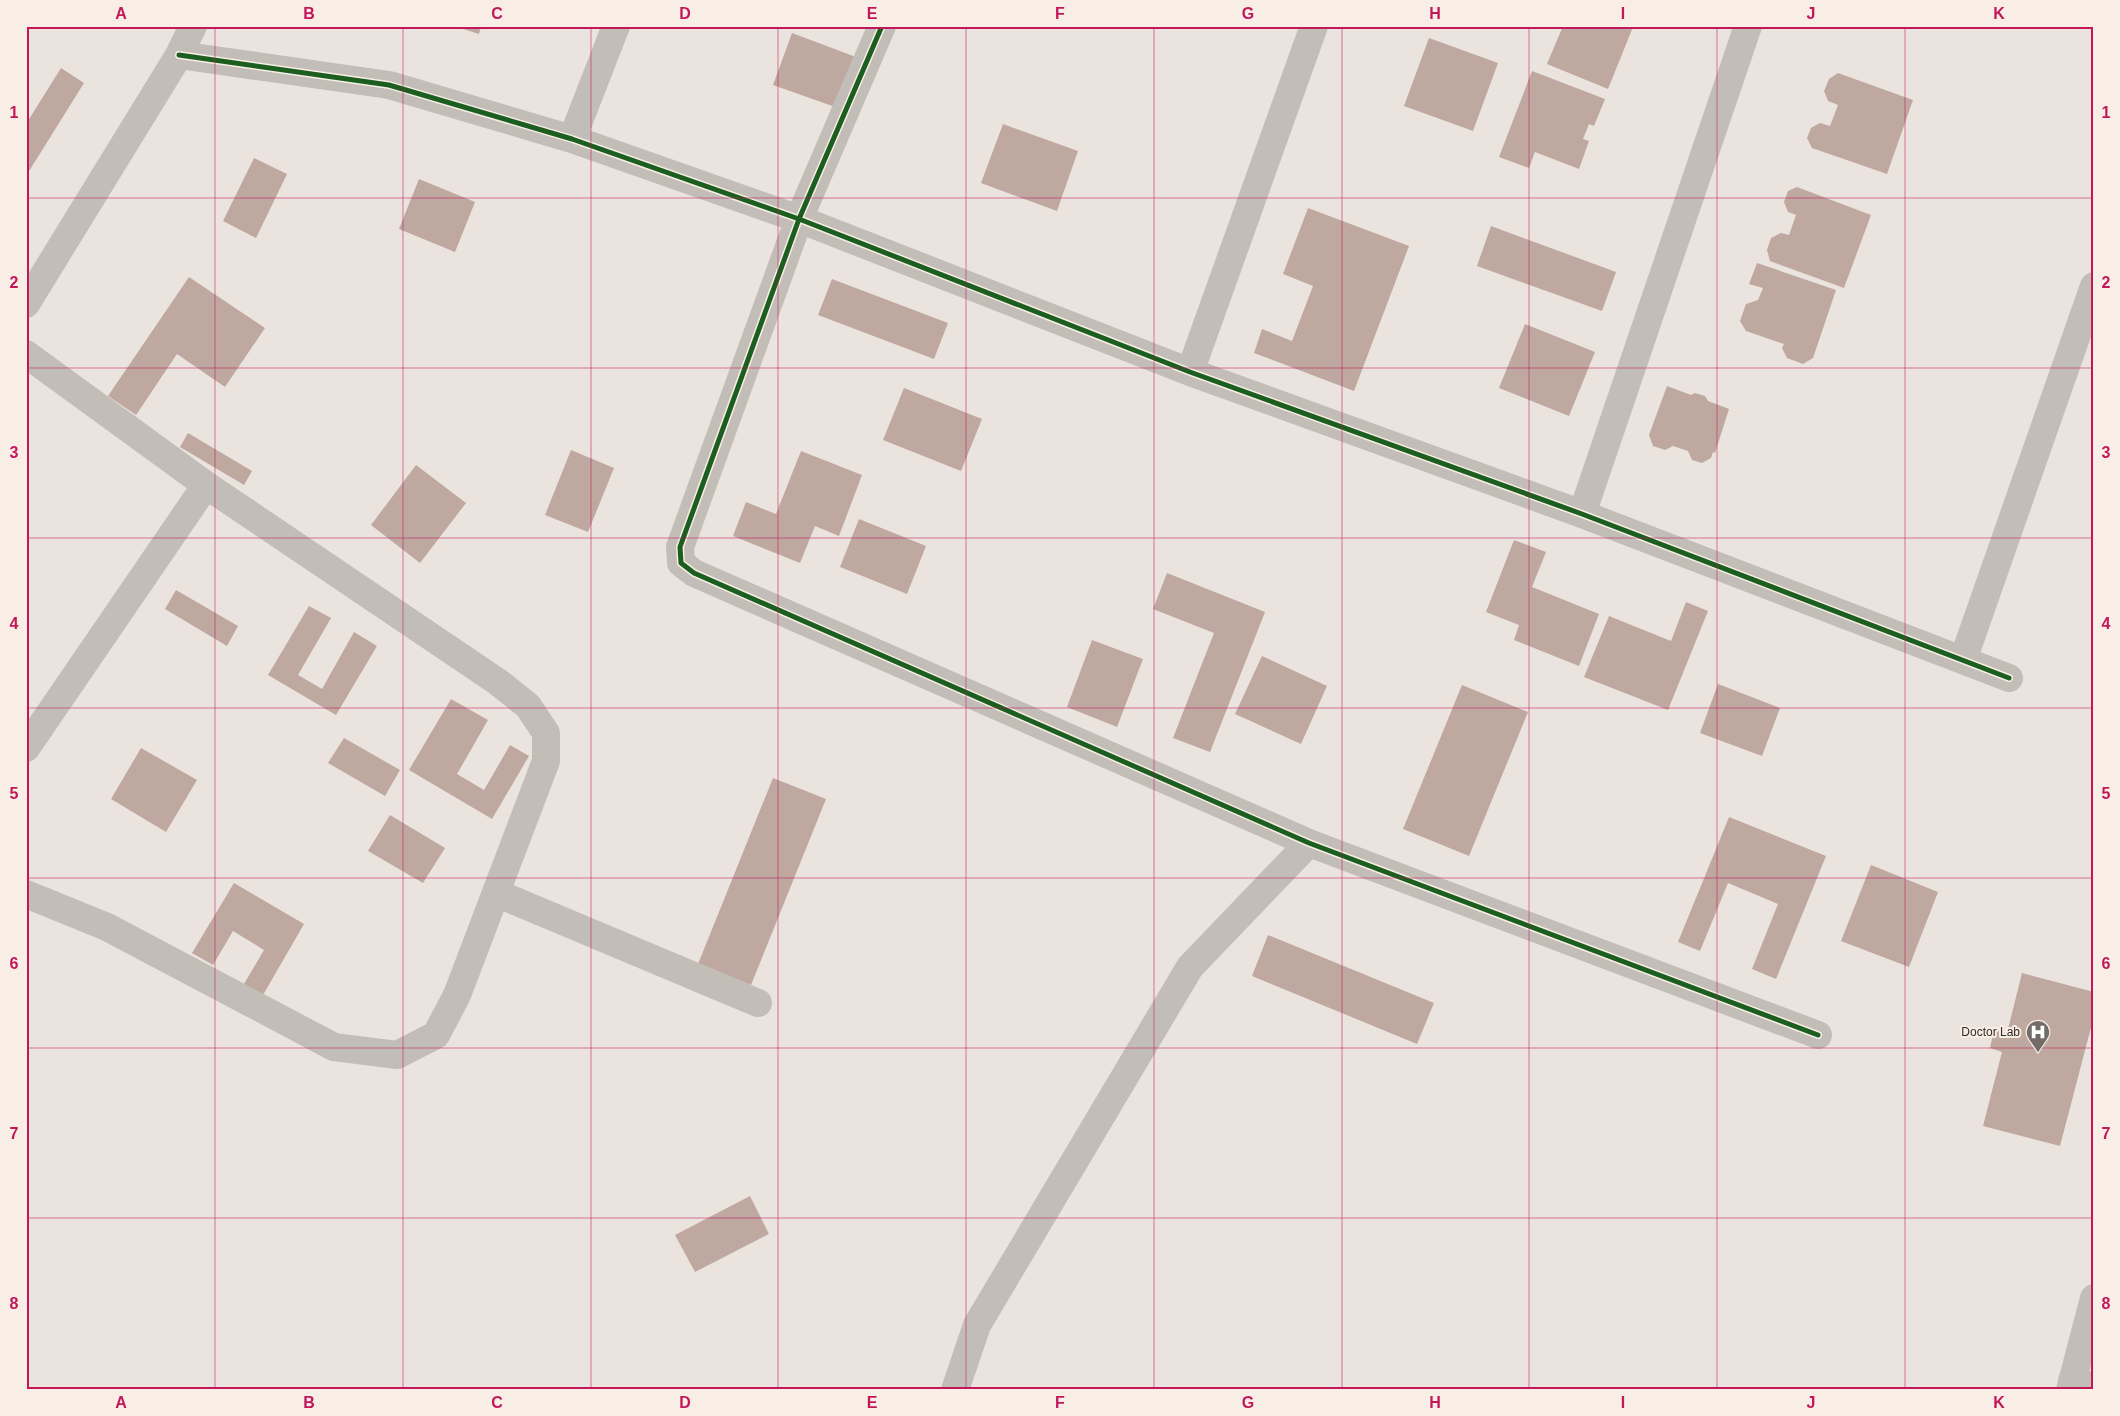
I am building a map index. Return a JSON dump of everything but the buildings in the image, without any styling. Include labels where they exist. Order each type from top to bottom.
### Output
[{"type":"street","points":[[26,304],[179,55],[193,26]]},
{"type":"street","points":[[572,138],[616,26]]},
{"type":"street","points":[[882,26],[798,219],[680,547],[681,563],[694,573],[1309,843],[1818,1035]]},
{"type":"street","points":[[1190,372],[1314,26]]},
{"type":"street","points":[[1582,514],[1748,26]]},
{"type":"street","points":[[179,55],[389,85],[572,138],[798,219],[1190,372],[1582,514],[2009,678]]},
{"type":"street","points":[[1963,660],[2094,286]]},
{"type":"street","points":[[26,354],[206,484],[498,682],[528,706],[546,733],[546,761],[457,995],[436,1035],[397,1056],[334,1047],[107,927],[26,894]]},
{"type":"street","points":[[26,748],[206,484]]},
{"type":"street","points":[[956,1390],[977,1325],[1190,967],[1309,843]]},
{"type":"street","points":[[496,893],[758,1003]]},
{"type":"street","points":[[2078,1386],[2094,1298]]},
{"type":"cycle path","points":[[882,26],[799,219],[680,547],[681,563],[694,573],[1309,843],[1818,1035]]},
{"type":"cycle path","points":[[179,55],[389,85],[572,139],[799,219],[1190,372],[1582,514],[2009,678]]},
{"type":"place","name":"Doctor Lab","points":[[2038,1053]]}]
